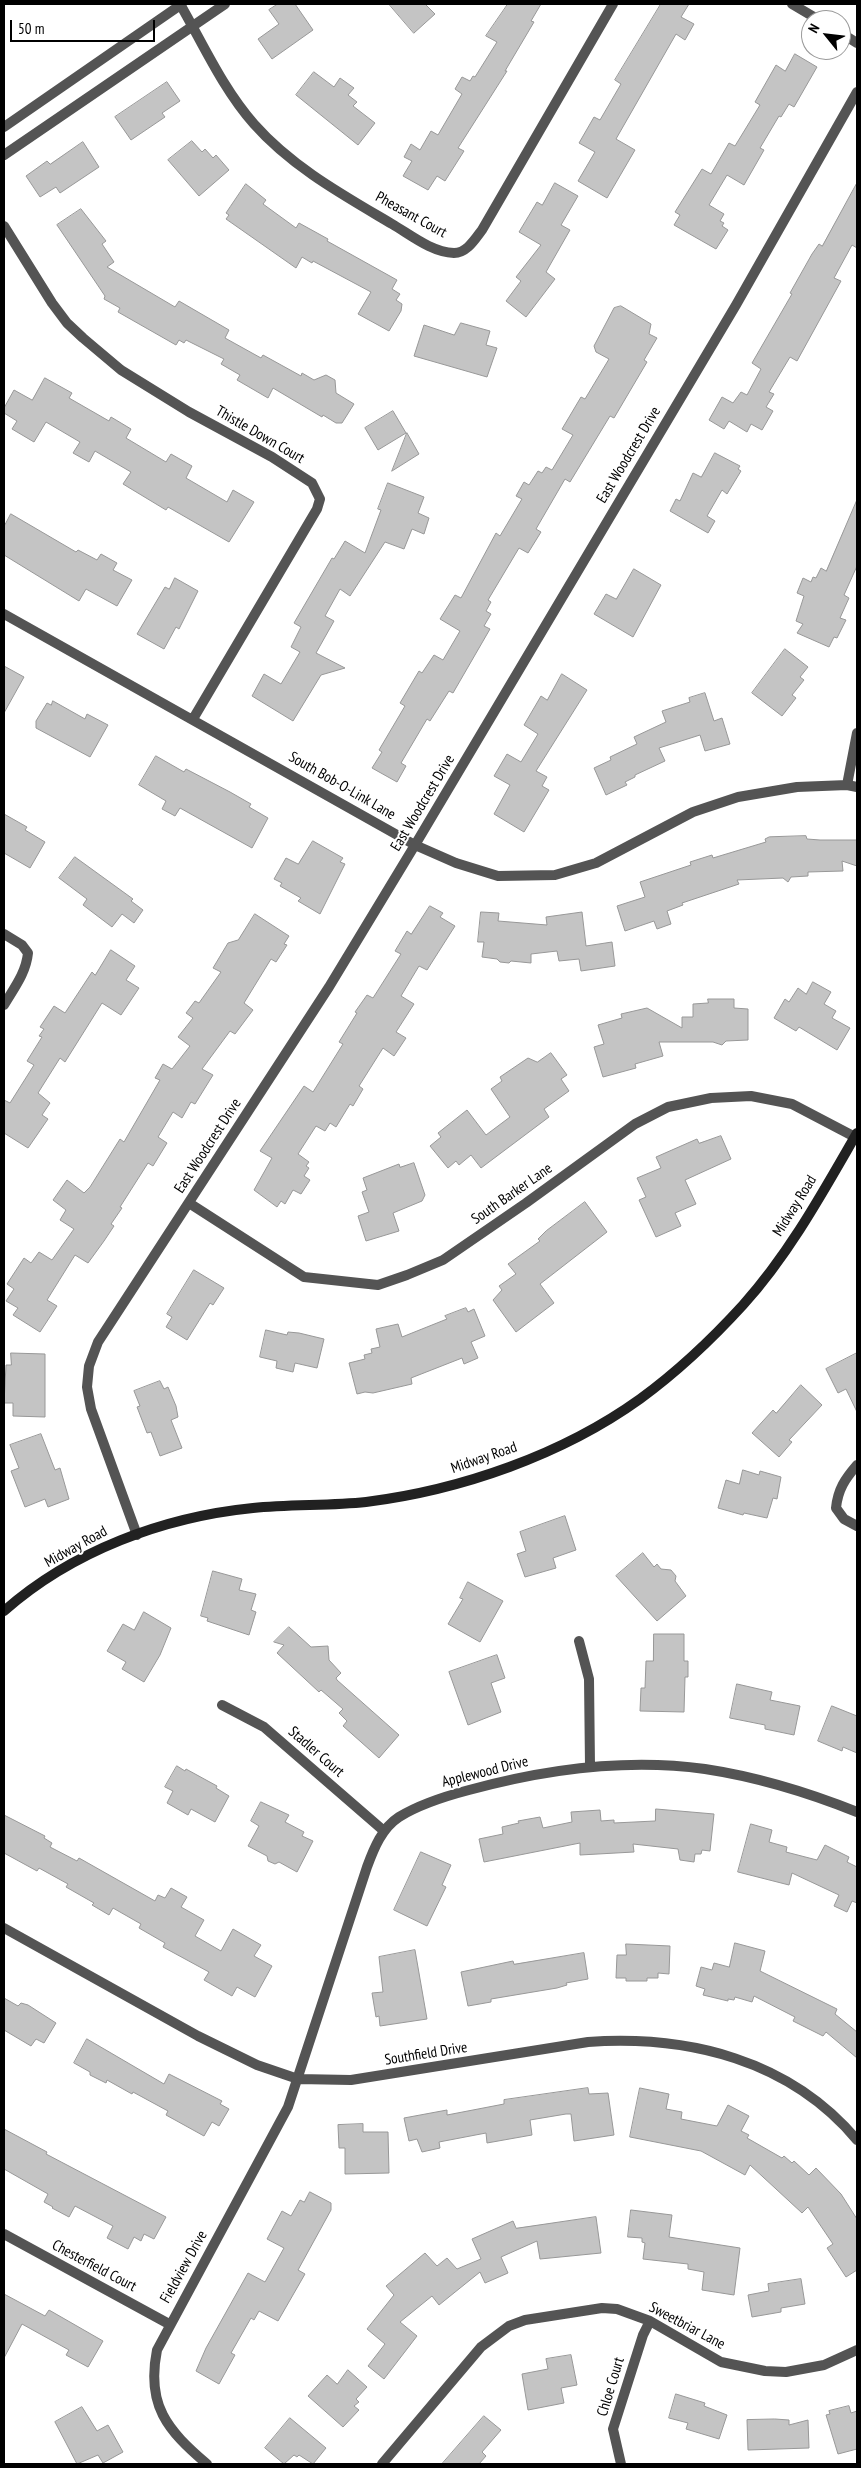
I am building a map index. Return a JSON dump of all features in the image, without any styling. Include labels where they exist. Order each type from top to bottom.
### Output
[{"type":"main road","name":"Midway Road","points":[[4,1611],[16,1600],[110,1543],[180,1520],[216,1512],[256,1507],[365,1502],[410,1495],[460,1483],[510,1467],[596,1426],[647,1393],[684,1362],[743,1304],[797,1234],[856,1135]]},
{"type":"street","points":[[4,127],[181,4]]},
{"type":"street","name":"Pheasant Court","points":[[181,4],[235,100],[269,141],[302,168],[434,249],[456,253],[471,245],[482,230],[613,4]]},
{"type":"street","points":[[4,155],[225,4]]},
{"type":"street","name":"East Woodcrest Drive","points":[[137,1535],[91,1410],[87,1387],[89,1366],[98,1342],[111,1319],[189,1203],[328,987],[415,845],[741,296],[857,92]]},
{"type":"street","name":"Thistle Down Court","points":[[4,226],[52,303],[67,323],[83,338],[121,370],[189,412],[272,457],[312,483],[320,499],[317,509],[193,719]]},
{"type":"street","name":"South Bob-O-Link Lane","points":[[4,614],[415,845],[456,863],[498,876],[555,876],[596,863],[693,812],[738,797],[797,787],[852,786]]},
{"type":"street","points":[[852,786],[857,733]]},
{"type":"street","points":[[4,934],[22,946],[28,953],[24,971],[4,1005]]},
{"type":"street","name":"South Barker Lane","points":[[189,1203],[304,1277],[378,1285],[407,1276],[443,1260],[635,1124],[668,1107],[711,1098],[751,1096],[792,1104],[856,1135]]},
{"type":"street","points":[[857,1465],[843,1480],[837,1495],[836,1508],[844,1519],[857,1526]]},
{"type":"street","points":[[579,1641],[589,1679],[590,1766]]},
{"type":"street","name":"Stadler Court","points":[[222,1705],[264,1727],[384,1831]]},
{"type":"street","name":"Applewood Drive","points":[[298,2079],[375,1846],[384,1831],[398,1818],[419,1806],[453,1794],[525,1776],[590,1766],[662,1765],[742,1775],[779,1784],[857,1812]]},
{"type":"street","name":"Southfield Drive","points":[[4,1927],[198,2036],[258,2065],[298,2079],[351,2080],[588,2042],[659,2041],[722,2053],[752,2063],[782,2077],[830,2112],[857,2140]]},
{"type":"street","name":"Fieldview Drive","points":[[207,2464],[170,2429],[161,2414],[154,2394],[152,2371],[157,2350],[169,2324],[276,2130],[288,2107],[298,2079]]},
{"type":"street","name":"Chesterfield Court","points":[[4,2234],[169,2324]]},
{"type":"street","name":"Sweetbriar Lane","points":[[382,2464],[481,2347],[509,2326],[543,2317],[602,2308],[617,2309],[650,2321],[721,2362],[786,2372],[824,2365],[857,2350]]},
{"type":"street","name":"Chloe Court","points":[[621,2464],[613,2429],[643,2335],[650,2321]]},
{"type":"building","points":[[278,4],[295,4],[313,30],[272,59],[258,39],[279,24],[269,10]]},
{"type":"building","points":[[389,4],[425,4],[435,14],[414,33]]},
{"type":"building","points":[[508,4],[541,4],[531,21],[534,22],[505,71],[507,71],[458,148],[464,151],[445,181],[437,176],[428,190],[403,176],[412,161],[404,157],[411,144],[420,150],[431,131],[438,135],[462,94],[455,89],[462,77],[470,81],[473,76],[475,77],[497,42],[486,36]]},
{"type":"building","points":[[661,4],[689,4],[681,17],[694,24],[685,40],[676,34],[616,139],[635,150],[607,198],[578,181],[595,152],[579,143],[594,117],[600,120],[621,84],[615,80]]},
{"type":"building","points":[[795,54],[801,58],[801,60],[805,60],[817,67],[794,107],[789,104],[781,117],[779,116],[760,148],[764,150],[744,185],[727,175],[709,205],[724,214],[720,221],[724,223],[722,226],[728,230],[716,249],[674,225],[680,215],[675,212],[702,169],[711,174],[729,143],[735,146],[760,105],[755,102],[776,65],[785,71]]},
{"type":"building","points":[[314,72],[334,87],[340,78],[354,88],[348,95],[357,102],[353,106],[375,123],[358,145],[296,95]]},
{"type":"building","points":[[167,82],[180,101],[162,113],[165,117],[131,140],[115,117]]},
{"type":"building","points":[[192,141],[202,152],[205,149],[213,158],[216,155],[229,170],[199,196],[168,160]]},
{"type":"building","points":[[83,142],[99,167],[60,193],[56,187],[40,197],[26,176],[47,161],[50,164]]},
{"type":"building","points":[[555,183],[578,196],[561,225],[570,230],[546,272],[555,279],[526,317],[506,301],[521,281],[516,277],[541,245],[519,232],[537,202],[542,205]]},
{"type":"building","points":[[857,183],[857,248],[852,245],[834,278],[841,281],[797,361],[790,357],[769,392],[774,394],[766,407],[773,411],[762,430],[751,424],[747,432],[729,421],[724,429],[709,420],[722,397],[733,403],[741,392],[747,395],[761,369],[752,363],[792,294],[790,293],[812,254],[819,244],[822,246]]},
{"type":"building","points":[[246,184],[266,200],[263,204],[296,228],[299,223],[397,280],[392,289],[400,294],[396,300],[402,304],[401,311],[389,331],[358,314],[371,292],[302,257],[296,268],[226,219],[229,215],[226,213]]},
{"type":"building","points":[[81,209],[106,241],[102,244],[114,262],[107,267],[175,307],[179,301],[229,330],[225,338],[261,358],[263,355],[301,376],[302,373],[314,380],[326,375],[335,380],[336,393],[354,404],[342,423],[336,423],[323,415],[322,417],[273,388],[268,398],[237,380],[240,375],[221,364],[224,359],[186,340],[184,343],[179,340],[176,345],[118,312],[120,308],[104,299],[105,296],[57,225]]},
{"type":"building","points":[[621,306],[651,324],[649,334],[657,338],[644,360],[647,362],[614,418],[610,416],[570,482],[565,479],[536,529],[541,532],[528,553],[519,548],[488,600],[491,602],[486,611],[491,614],[484,626],[490,629],[453,693],[449,691],[430,721],[427,719],[401,763],[406,766],[397,782],[372,768],[382,752],[379,750],[405,706],[400,703],[419,671],[422,673],[434,655],[443,660],[460,631],[440,619],[455,595],[461,598],[496,533],[500,536],[522,499],[516,496],[524,482],[529,485],[538,471],[542,473],[546,467],[552,470],[573,435],[562,429],[581,397],[585,399],[609,359],[596,352],[594,346],[614,308]]},
{"type":"building","points":[[461,323],[490,331],[486,345],[497,348],[487,377],[414,356],[424,325],[454,335]]},
{"type":"building","points":[[45,378],[72,393],[69,398],[109,421],[111,417],[131,429],[126,438],[166,462],[171,454],[192,466],[186,478],[227,502],[233,490],[254,502],[229,542],[168,507],[166,510],[123,484],[131,472],[95,451],[89,462],[73,453],[80,442],[46,422],[34,442],[12,429],[17,421],[4,413],[4,408],[14,390],[32,400]]},
{"type":"building","points":[[393,411],[406,433],[378,450],[365,428]]},
{"type":"building","points":[[407,433],[419,454],[392,471]]},
{"type":"building","points":[[715,453],[740,466],[738,469],[741,471],[727,494],[722,490],[707,516],[715,521],[708,533],[670,511],[676,499],[680,501],[693,473],[701,477]]},
{"type":"building","points":[[388,483],[424,497],[418,513],[429,518],[424,534],[412,529],[404,549],[385,542],[350,596],[340,589],[325,616],[334,621],[316,653],[345,668],[321,675],[293,721],[252,696],[264,674],[281,684],[300,652],[291,647],[301,627],[294,623],[332,558],[334,559],[345,541],[365,553],[381,510],[378,509]]},
{"type":"building","points":[[857,500],[857,566],[844,595],[849,598],[840,618],[846,620],[837,638],[834,637],[829,647],[797,633],[803,624],[796,621],[804,596],[797,593],[803,578],[811,582],[813,577],[816,578],[821,568],[826,571]]},
{"type":"building","points":[[11,514],[76,552],[78,550],[97,560],[101,554],[117,563],[113,570],[132,580],[117,606],[86,589],[79,601],[4,555],[4,527]]},
{"type":"building","points":[[634,569],[661,585],[633,637],[594,614],[606,594],[616,599]]},
{"type":"building","points":[[175,578],[198,591],[179,629],[176,627],[164,649],[137,634],[165,587],[169,589]]},
{"type":"building","points":[[785,649],[808,667],[800,677],[804,680],[792,695],[796,698],[782,716],[752,693]]},
{"type":"building","points":[[4,666],[24,677],[4,713]]},
{"type":"building","points":[[562,674],[587,690],[536,771],[547,777],[542,786],[549,790],[524,832],[494,814],[510,785],[494,776],[507,754],[521,762],[538,734],[524,725],[541,696],[547,700]]},
{"type":"building","points":[[705,693],[714,721],[722,718],[730,744],[705,751],[700,735],[659,748],[665,761],[635,775],[635,777],[625,782],[627,785],[606,795],[594,768],[611,760],[610,757],[637,744],[634,737],[666,722],[662,711],[690,702],[689,698]]},
{"type":"building","points":[[53,701],[85,719],[87,714],[108,725],[90,757],[36,728],[36,721],[47,703],[51,705]]},
{"type":"building","points":[[156,756],[184,772],[186,769],[230,792],[251,804],[249,807],[268,818],[252,848],[180,808],[175,816],[162,809],[166,801],[139,785]]},
{"type":"building","points":[[4,814],[27,827],[25,830],[45,842],[30,868],[4,853]]},
{"type":"building","points":[[806,836],[807,839],[857,840],[857,866],[842,861],[843,871],[808,872],[808,876],[791,877],[788,882],[783,878],[737,880],[739,884],[682,903],[683,905],[667,911],[671,924],[657,929],[654,921],[625,931],[617,906],[645,897],[640,882],[691,865],[690,862],[712,855],[713,858],[766,842],[765,839],[769,837]]},
{"type":"building","points":[[313,841],[343,858],[340,862],[345,864],[320,914],[298,901],[301,898],[280,886],[282,883],[274,879],[286,858],[298,864]]},
{"type":"building","points":[[75,857],[133,899],[131,901],[143,910],[134,923],[122,914],[112,927],[83,905],[87,899],[59,878]]},
{"type":"building","points":[[430,906],[443,913],[440,917],[455,926],[427,970],[419,966],[401,996],[414,1004],[396,1032],[406,1038],[394,1056],[383,1048],[359,1086],[363,1089],[353,1106],[350,1104],[336,1127],[330,1123],[325,1131],[316,1126],[298,1154],[309,1162],[306,1166],[309,1168],[304,1176],[310,1180],[301,1194],[293,1190],[285,1204],[281,1201],[277,1207],[254,1190],[272,1158],[260,1151],[304,1086],[313,1092],[343,1044],[339,1042],[357,1013],[355,1012],[367,995],[373,998],[401,954],[395,951],[407,931],[411,934]]},
{"type":"building","points":[[481,912],[499,913],[498,921],[547,925],[546,917],[582,912],[586,946],[612,942],[615,966],[581,971],[579,959],[559,961],[557,951],[531,954],[531,963],[500,962],[497,959],[482,957],[484,942],[478,942]]},
{"type":"building","points":[[255,914],[289,936],[284,944],[287,945],[276,962],[271,959],[244,1003],[253,1010],[235,1034],[230,1031],[202,1069],[213,1075],[195,1104],[191,1102],[182,1118],[173,1112],[158,1137],[167,1143],[153,1166],[148,1163],[120,1207],[122,1208],[111,1224],[114,1226],[104,1241],[88,1263],[75,1255],[47,1300],[57,1306],[40,1332],[13,1315],[18,1308],[6,1301],[14,1289],[7,1284],[24,1258],[31,1263],[39,1252],[52,1260],[74,1229],[60,1220],[66,1210],[53,1200],[67,1180],[84,1193],[90,1187],[120,1139],[124,1142],[160,1080],[155,1078],[163,1064],[172,1069],[190,1046],[178,1037],[193,1018],[186,1013],[195,1001],[199,1003],[221,972],[213,968],[228,943],[238,940]]},
{"type":"building","points":[[111,950],[135,966],[126,980],[139,988],[121,1015],[102,1003],[65,1062],[60,1058],[38,1093],[50,1103],[42,1115],[48,1119],[28,1148],[4,1133],[4,1100],[10,1103],[34,1065],[27,1061],[42,1037],[39,1036],[44,1029],[40,1027],[54,1006],[65,1013],[92,972],[95,975]]},
{"type":"building","points":[[813,982],[831,992],[824,1004],[836,1011],[832,1018],[850,1028],[837,1050],[799,1027],[796,1031],[774,1018],[785,999],[789,1002],[798,988],[806,994]]},
{"type":"building","points":[[708,999],[734,999],[734,1008],[748,1009],[748,1040],[726,1041],[722,1045],[713,1042],[659,1042],[663,1056],[635,1064],[636,1068],[603,1077],[594,1047],[604,1044],[598,1025],[622,1018],[621,1014],[647,1008],[682,1028],[682,1017],[693,1017],[693,1004],[708,1003]]},
{"type":"building","points":[[551,1053],[567,1075],[561,1079],[569,1091],[544,1109],[549,1117],[481,1168],[471,1155],[459,1165],[456,1161],[448,1168],[430,1146],[441,1137],[438,1133],[467,1110],[486,1135],[510,1117],[491,1089],[502,1081],[500,1077],[528,1058],[537,1062]]},
{"type":"building","points":[[721,1136],[731,1159],[685,1180],[696,1204],[675,1213],[681,1226],[656,1237],[639,1200],[646,1197],[637,1178],[661,1168],[656,1157],[697,1139],[699,1143]]},
{"type":"building","points":[[414,1163],[425,1195],[422,1201],[393,1213],[399,1231],[366,1241],[358,1216],[369,1212],[362,1192],[367,1190],[363,1178],[399,1164],[400,1167]]},
{"type":"building","points":[[585,1202],[607,1232],[540,1284],[554,1303],[516,1332],[493,1300],[502,1290],[499,1286],[516,1274],[508,1264],[540,1241],[538,1239],[546,1231]]},
{"type":"building","points":[[194,1270],[224,1288],[213,1305],[210,1303],[187,1340],[166,1327],[172,1317],[167,1314]]},
{"type":"building","points":[[466,1308],[468,1312],[474,1309],[485,1336],[471,1342],[478,1358],[464,1364],[462,1358],[411,1378],[412,1384],[373,1393],[357,1394],[349,1363],[365,1359],[364,1355],[372,1353],[371,1349],[380,1347],[376,1329],[398,1324],[402,1337],[447,1319],[445,1316]]},
{"type":"building","points":[[266,1330],[287,1335],[288,1332],[299,1333],[324,1339],[317,1368],[295,1363],[293,1372],[276,1368],[277,1361],[260,1357]]},
{"type":"building","points":[[11,1353],[45,1354],[45,1417],[13,1416],[13,1403],[4,1403],[6,1365],[11,1365]]},
{"type":"building","points":[[857,1353],[857,1412],[846,1389],[838,1393],[826,1369]]},
{"type":"building","points":[[160,1381],[164,1389],[168,1387],[176,1406],[178,1417],[171,1420],[182,1448],[160,1456],[151,1432],[147,1433],[137,1407],[140,1406],[134,1391]]},
{"type":"building","points":[[801,1385],[822,1405],[789,1440],[792,1442],[779,1457],[752,1433],[773,1410],[776,1413]]},
{"type":"building","points":[[41,1434],[55,1470],[60,1468],[69,1499],[48,1507],[45,1499],[25,1507],[11,1471],[19,1468],[10,1445]]},
{"type":"building","points":[[743,1470],[759,1475],[760,1471],[781,1477],[777,1499],[773,1498],[767,1518],[744,1513],[743,1515],[718,1508],[726,1480],[739,1484]]},
{"type":"building","points":[[565,1516],[576,1550],[553,1558],[556,1568],[525,1577],[517,1554],[526,1551],[520,1532]]},
{"type":"building","points":[[643,1553],[654,1567],[657,1564],[661,1569],[671,1570],[676,1576],[675,1581],[686,1596],[657,1621],[616,1576]]},
{"type":"building","points":[[213,1571],[242,1579],[239,1590],[256,1594],[251,1610],[256,1612],[249,1635],[207,1621],[208,1618],[201,1616]]},
{"type":"building","points":[[468,1582],[503,1601],[480,1642],[448,1624],[463,1599],[460,1598]]},
{"type":"building","points":[[144,1612],[171,1628],[160,1655],[144,1682],[122,1669],[126,1662],[107,1651],[123,1624],[134,1630]]},
{"type":"building","points":[[289,1627],[311,1647],[328,1646],[329,1660],[341,1673],[336,1678],[337,1680],[399,1735],[379,1758],[343,1726],[347,1721],[339,1713],[343,1709],[321,1690],[319,1692],[277,1653],[284,1645],[274,1642]]},
{"type":"building","points":[[654,1634],[684,1634],[684,1661],[688,1661],[688,1677],[685,1677],[684,1712],[640,1711],[641,1688],[645,1688],[646,1661],[653,1661]]},
{"type":"building","points":[[497,1655],[505,1678],[491,1683],[501,1712],[468,1725],[449,1672]]},
{"type":"building","points":[[737,1684],[772,1692],[770,1700],[800,1706],[794,1735],[765,1729],[765,1725],[730,1718]]},
{"type":"building","points":[[832,1706],[857,1716],[857,1753],[843,1747],[842,1751],[818,1741]]},
{"type":"building","points":[[177,1766],[217,1786],[216,1788],[229,1796],[215,1822],[191,1809],[188,1815],[167,1803],[173,1791],[165,1787]]},
{"type":"building","points":[[261,1802],[289,1815],[285,1822],[304,1832],[302,1836],[313,1841],[297,1872],[279,1862],[275,1864],[268,1861],[267,1856],[248,1846],[259,1826],[251,1821]]},
{"type":"building","points":[[656,1809],[714,1814],[710,1851],[702,1850],[701,1854],[695,1854],[694,1862],[680,1860],[678,1849],[633,1844],[634,1852],[580,1855],[580,1843],[484,1862],[479,1839],[503,1834],[502,1827],[519,1823],[518,1821],[540,1817],[543,1828],[572,1822],[571,1812],[600,1810],[601,1821],[614,1820],[614,1823],[655,1821]]},
{"type":"building","points":[[4,1815],[45,1836],[44,1838],[52,1843],[50,1847],[77,1861],[79,1858],[155,1901],[158,1895],[165,1898],[171,1888],[187,1897],[181,1907],[204,1920],[195,1936],[221,1951],[233,1929],[261,1945],[254,1956],[272,1966],[255,1997],[237,1987],[232,1996],[204,1980],[209,1972],[163,1947],[165,1943],[139,1928],[141,1924],[113,1908],[109,1915],[92,1905],[94,1903],[66,1887],[68,1884],[39,1868],[37,1871],[4,1853]]},
{"type":"building","points":[[751,1824],[772,1830],[769,1842],[787,1847],[786,1852],[817,1860],[825,1845],[849,1857],[847,1862],[857,1867],[857,1903],[852,1901],[847,1912],[834,1906],[839,1895],[792,1873],[789,1885],[738,1872]]},
{"type":"building","points":[[421,1852],[451,1865],[442,1885],[446,1887],[427,1926],[394,1910]]},
{"type":"building","points":[[735,1943],[765,1951],[760,1971],[837,2009],[835,2014],[857,2032],[857,2058],[826,2032],[823,2036],[793,2021],[795,2017],[754,1996],[752,2002],[735,1997],[734,2000],[728,1999],[728,2001],[703,1995],[705,1989],[696,1986],[701,1967],[712,1970],[714,1963],[729,1967]]},
{"type":"building","points":[[626,1944],[670,1946],[669,1974],[658,1973],[658,1978],[647,1978],[647,1981],[626,1981],[626,1978],[616,1978],[617,1955],[626,1955]]},
{"type":"building","points":[[415,1950],[427,2019],[380,2026],[379,2016],[376,2017],[372,1993],[383,1992],[379,1957]]},
{"type":"building","points":[[584,1953],[588,1979],[566,1983],[567,1985],[557,1988],[491,1999],[491,2002],[468,2006],[461,1972],[513,1961],[514,1964]]},
{"type":"building","points":[[4,1998],[18,2006],[21,2003],[28,2005],[56,2023],[44,2043],[36,2039],[31,2046],[4,2030]]},
{"type":"building","points":[[87,2039],[164,2084],[169,2074],[222,2101],[220,2104],[229,2109],[219,2126],[212,2122],[204,2136],[166,2115],[168,2111],[107,2080],[106,2083],[90,2075],[90,2072],[74,2063]]},
{"type":"building","points":[[588,2088],[589,2094],[608,2093],[614,2135],[574,2141],[571,2114],[566,2114],[530,2120],[532,2135],[487,2143],[486,2133],[439,2142],[440,2148],[422,2152],[417,2139],[409,2141],[404,2118],[447,2110],[447,2115],[504,2104],[504,2100]]},
{"type":"building","points":[[640,2088],[669,2094],[666,2109],[682,2112],[681,2119],[717,2126],[728,2105],[749,2116],[741,2131],[749,2135],[747,2138],[782,2158],[784,2156],[792,2163],[794,2161],[809,2175],[816,2168],[841,2194],[857,2219],[857,2270],[846,2277],[827,2248],[833,2244],[808,2207],[802,2213],[750,2165],[745,2175],[701,2151],[630,2137]]},
{"type":"building","points":[[363,2124],[363,2132],[388,2132],[389,2173],[345,2174],[345,2148],[339,2148],[338,2125]]},
{"type":"building","points":[[4,2129],[47,2152],[46,2154],[166,2217],[154,2239],[144,2234],[141,2241],[134,2237],[128,2249],[107,2238],[113,2226],[75,2206],[69,2217],[52,2208],[44,2202],[48,2194],[4,2169]]},
{"type":"building","points":[[310,2192],[331,2203],[331,2210],[298,2270],[305,2274],[278,2321],[259,2311],[254,2320],[251,2318],[231,2353],[235,2355],[219,2384],[196,2371],[206,2348],[248,2273],[265,2282],[284,2248],[267,2239],[282,2211],[291,2216],[300,2200],[304,2202]]},
{"type":"building","points":[[631,2210],[672,2215],[669,2237],[740,2248],[734,2295],[702,2290],[704,2272],[688,2269],[688,2264],[643,2259],[645,2243],[642,2242],[642,2238],[628,2237]]},
{"type":"building","points":[[596,2217],[601,2253],[540,2259],[537,2241],[501,2257],[508,2273],[485,2283],[480,2272],[439,2305],[432,2296],[400,2322],[417,2336],[384,2379],[368,2366],[385,2344],[367,2329],[394,2295],[386,2286],[425,2253],[437,2266],[447,2258],[457,2269],[481,2259],[472,2239],[513,2221],[516,2228]]},
{"type":"building","points":[[801,2279],[805,2304],[781,2308],[781,2312],[752,2317],[748,2295],[769,2291],[768,2284]]},
{"type":"building","points":[[4,2294],[45,2316],[49,2310],[103,2341],[88,2367],[66,2355],[69,2350],[22,2324],[4,2358]]},
{"type":"building","points":[[571,2355],[577,2385],[561,2388],[564,2403],[528,2410],[522,2374],[548,2369],[546,2359]]},
{"type":"building","points":[[348,2370],[367,2387],[356,2399],[359,2402],[354,2406],[359,2410],[343,2427],[308,2396],[327,2375],[337,2384]]},
{"type":"building","points":[[676,2394],[705,2403],[704,2406],[727,2415],[719,2439],[686,2429],[688,2423],[669,2418]]},
{"type":"building","points":[[849,2406],[851,2413],[857,2411],[857,2449],[838,2454],[826,2415],[830,2414],[829,2411]]},
{"type":"building","points":[[82,2407],[97,2431],[108,2425],[123,2452],[103,2463],[98,2455],[77,2464],[55,2422]]},
{"type":"building","points":[[484,2416],[501,2430],[482,2452],[486,2456],[479,2464],[442,2464]]},
{"type":"building","points":[[290,2418],[326,2448],[313,2464],[299,2455],[297,2457],[294,2455],[284,2464],[265,2448]]},
{"type":"building","points":[[747,2420],[789,2420],[789,2425],[808,2420],[809,2448],[748,2450]]}]
